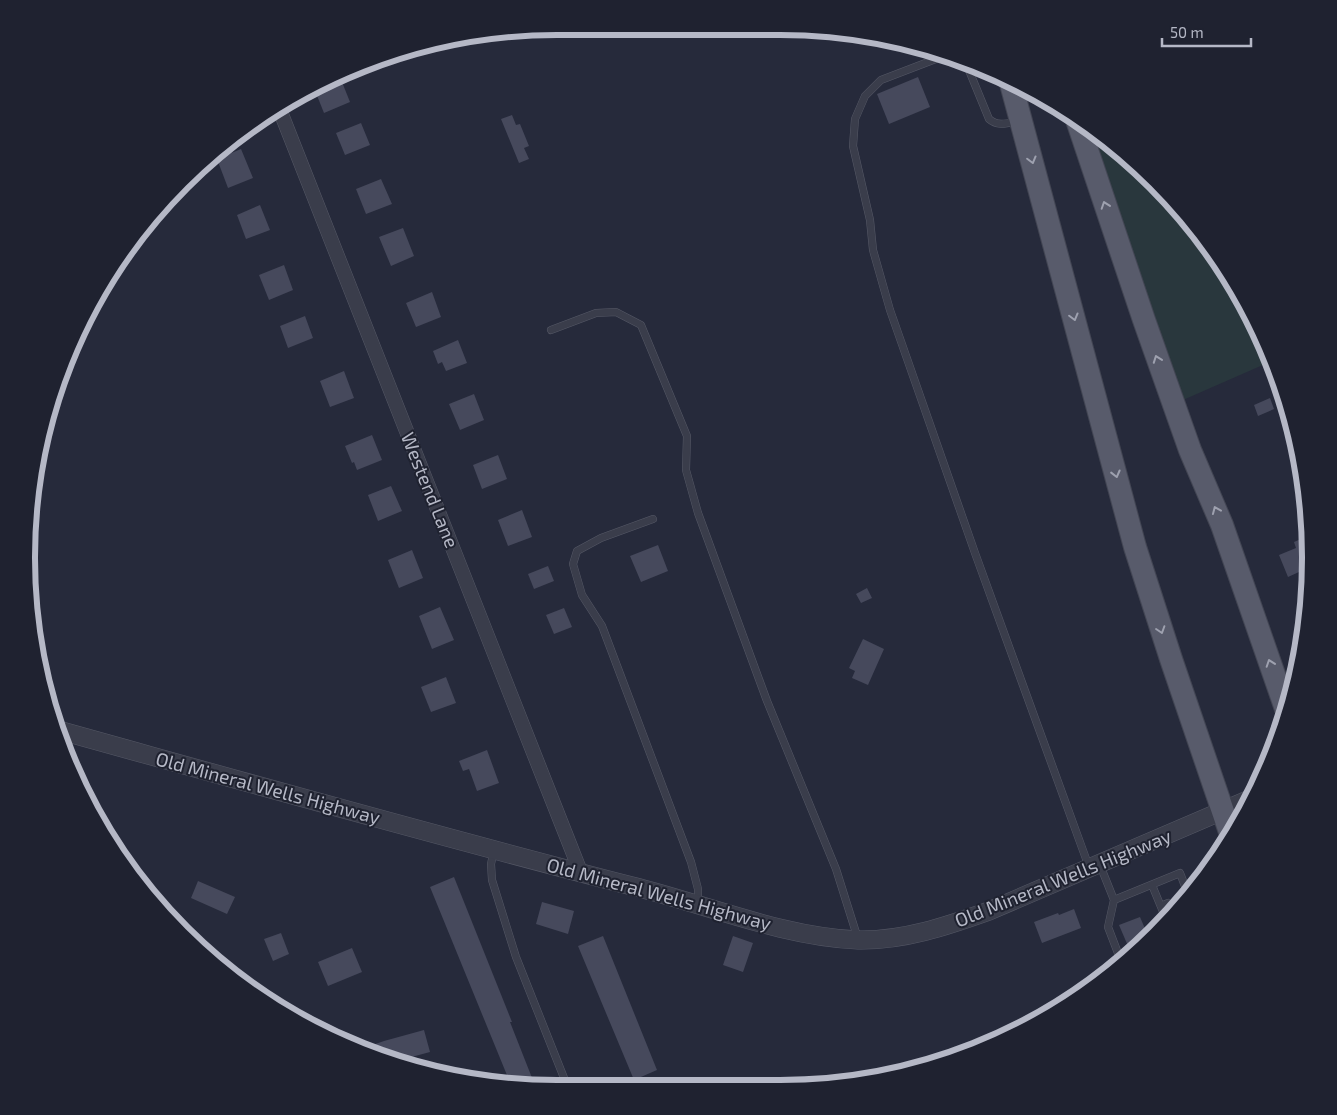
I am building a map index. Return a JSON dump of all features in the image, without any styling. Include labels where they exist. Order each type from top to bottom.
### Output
[{"type":"main road","points":[[1013,90],[1135,547],[1228,826]]},
{"type":"main road","points":[[1080,130],[1147,330],[1190,450],[1222,525],[1282,699]]},
{"type":"street","name":"Westend Lane","points":[[281,114],[581,873]]},
{"type":"street","name":"Old Mineral Wells Highway","points":[[66,732],[315,802],[801,933],[858,940],[903,937],[947,926],[989,911],[1240,804]]},
{"type":"lane","points":[[936,59],[881,80],[864,96],[855,118],[853,146],[870,220],[873,250],[890,310],[979,562],[1094,865],[1114,900],[1108,927],[1119,955]]},
{"type":"lane","points":[[969,71],[989,119],[994,123],[1001,124],[1021,121]]},
{"type":"lane","points":[[551,330],[596,313],[616,312],[641,324],[687,436],[686,470],[698,513],[767,701],[836,869],[858,940]]},
{"type":"lane","points":[[653,519],[601,538],[577,551],[573,564],[582,595],[602,626],[688,853],[698,889],[698,904]]},
{"type":"lane","points":[[494,850],[492,880],[516,957],[565,1080]]},
{"type":"lane","points":[[1114,900],[1180,874],[1183,889]]},
{"type":"lane","points":[[1152,885],[1163,912]]},
{"type":"lane","points":[[1161,906],[1168,903]]},
{"type":"shaded area","points":[[1095,141],[1149,188],[1194,239],[1232,296],[1248,326],[1264,364],[1183,400]]},
{"type":"building","points":[[918,77],[930,107],[889,124],[877,94]]},
{"type":"building","points":[[342,82],[350,102],[324,113],[316,94]]},
{"type":"building","points":[[512,115],[516,125],[520,124],[529,146],[524,148],[529,159],[519,163],[501,119]]},
{"type":"building","points":[[361,123],[370,145],[345,155],[336,133]]},
{"type":"building","points":[[241,149],[253,178],[228,188],[218,161],[223,156]]},
{"type":"building","points":[[381,179],[392,204],[366,214],[356,189]]},
{"type":"building","points":[[260,205],[270,230],[246,239],[237,215]]},
{"type":"building","points":[[403,228],[414,256],[391,266],[379,237]]},
{"type":"building","points":[[284,265],[293,290],[269,300],[259,275]]},
{"type":"building","points":[[432,292],[441,317],[416,327],[406,303]]},
{"type":"building","points":[[305,316],[313,338],[288,348],[280,326]]},
{"type":"building","points":[[458,340],[467,363],[446,371],[442,362],[438,364],[433,351]]},
{"type":"building","points":[[344,371],[354,398],[330,407],[320,381]]},
{"type":"building","points":[[474,394],[484,420],[460,430],[449,404]]},
{"type":"building","points":[[1270,398],[1274,409],[1258,416],[1254,405]]},
{"type":"building","points":[[372,435],[382,460],[357,470],[345,446]]},
{"type":"building","points":[[498,455],[507,479],[482,489],[473,465]]},
{"type":"building","points":[[391,486],[402,511],[378,521],[368,495]]},
{"type":"building","points":[[522,510],[532,537],[508,546],[498,520]]},
{"type":"building","points":[[1301,539],[1302,571],[1288,577],[1279,555],[1296,548],[1294,542]]},
{"type":"building","points":[[658,545],[668,571],[641,582],[630,556]]},
{"type":"building","points":[[412,550],[423,578],[399,588],[388,560]]},
{"type":"building","points":[[548,566],[554,581],[534,589],[528,574]]},
{"type":"building","points":[[867,588],[872,598],[861,603],[856,594]]},
{"type":"building","points":[[440,607],[454,640],[432,649],[419,616]]},
{"type":"building","points":[[564,608],[572,627],[554,634],[546,615]]},
{"type":"building","points":[[863,639],[884,649],[868,685],[852,678],[855,671],[849,668]]},
{"type":"building","points":[[446,677],[456,703],[431,712],[421,687]]},
{"type":"building","points":[[487,750],[499,783],[477,791],[469,769],[463,771],[459,761]]},
{"type":"building","points":[[454,877],[512,1022],[510,1022],[533,1079],[508,1078],[430,887]]},
{"type":"building","points":[[198,881],[235,897],[227,914],[191,898]]},
{"type":"building","points":[[542,902],[574,911],[568,934],[536,924]]},
{"type":"building","points":[[1074,909],[1081,928],[1042,943],[1034,922]]},
{"type":"building","points":[[1140,917],[1146,930],[1128,946],[1119,925]]},
{"type":"building","points":[[281,933],[289,954],[273,961],[264,939]]},
{"type":"building","points":[[603,936],[657,1070],[634,1080],[578,946]]},
{"type":"building","points":[[733,936],[753,943],[743,972],[723,965]]},
{"type":"building","points":[[352,948],[362,972],[328,986],[318,962]]},
{"type":"building","points":[[424,1030],[430,1052],[409,1058],[372,1045]]}]
